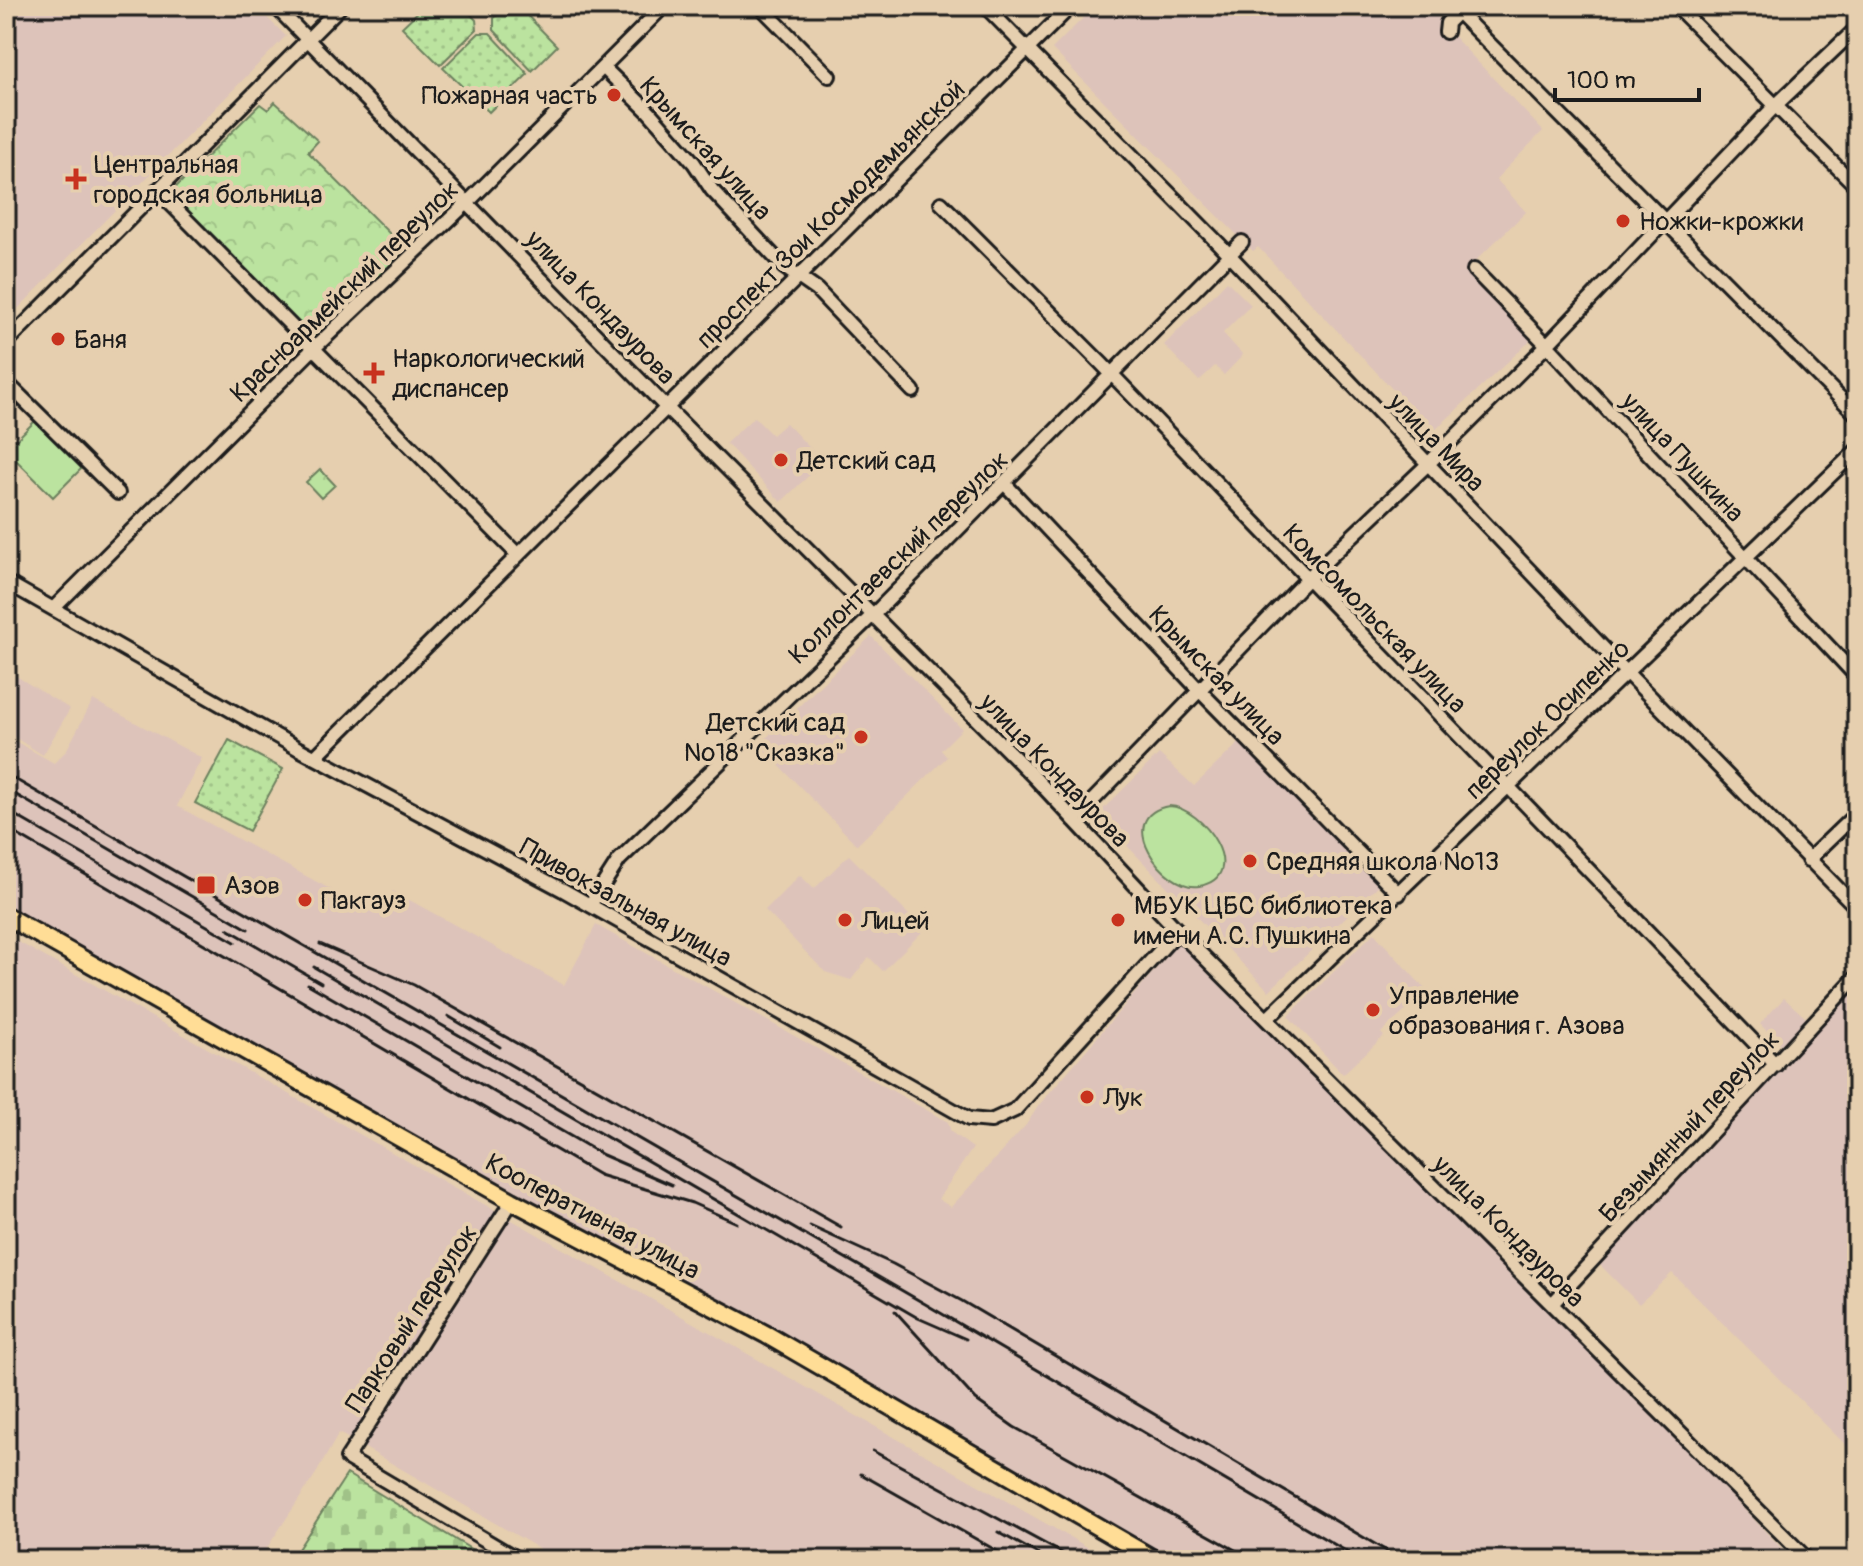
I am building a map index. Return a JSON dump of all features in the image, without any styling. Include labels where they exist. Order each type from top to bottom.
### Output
[{"type":"main road","name":"Кооперативная улица","points":[[6,916],[512,1201],[767,1335],[1155,1560]]},
{"type":"street","name":"улица Кондаурова","points":[[275,6],[1074,820],[1178,931],[1808,1560]]},
{"type":"street","points":[[6,343],[341,6]]},
{"type":"street","name":"Красноармейский переулок","points":[[54,608],[313,348],[468,202],[664,6]]},
{"type":"street","points":[[760,6],[829,76]]},
{"type":"street","name":"улица Мира","points":[[985,6],[1857,908]]},
{"type":"street","name":"проспект Зои Космодемьянской","points":[[315,757],[1071,6]]},
{"type":"street","points":[[1676,6],[1857,187]]},
{"type":"street","points":[[1446,32],[1447,23],[1458,8],[1857,415]]},
{"type":"street","points":[[1074,820],[1307,579],[1547,345],[1775,106],[1857,28]]},
{"type":"street","name":"Крымская улица","points":[[604,68],[658,122],[694,163],[712,190],[797,278],[817,290],[913,391]]},
{"type":"street","points":[[157,190],[517,554]]},
{"type":"street","name":"Комсомольская улица","points":[[941,203],[1112,375],[1776,1065]]},
{"type":"street","name":"Коллонтаевский переулок","points":[[590,905],[619,860],[1005,484],[1242,242]]},
{"type":"street","name":"улица Пушкина","points":[[1474,270],[1857,677]]},
{"type":"street","points":[[6,382],[118,493]]},
{"type":"street","name":"переулок Осипенко","points":[[1267,1019],[1857,450]]},
{"type":"street","name":"Крымская улица","points":[[1005,484],[1201,692],[1399,894]]},
{"type":"street","name":"Привокзальная улица","points":[[6,582],[315,757],[590,905],[955,1111],[980,1121],[1007,1116],[1015,1110],[1178,931]]},
{"type":"street","points":[[1808,860],[1857,813]]},
{"type":"street","name":"Безымянный переулок","points":[[1552,1304],[1857,976]]},
{"type":"street","name":"Парковый переулок","points":[[512,1201],[347,1458],[519,1560]]},
{"type":"shaded area","name":"Центральная городская больница","points":[[6,6],[255,6],[286,36],[6,321]]},
{"type":"shaded area","points":[[1095,6],[1429,6],[1543,131],[1496,179],[1526,212],[1465,271],[1532,339],[1433,432],[1258,247],[1253,251],[1052,49]]},
{"type":"shaded area","points":[[1227,281],[1251,305],[1223,333],[1243,355],[1224,375],[1215,366],[1199,381],[1164,345]]},
{"type":"shaded area","name":"Детский сад","points":[[754,417],[772,435],[786,423],[823,462],[781,502],[726,443]]},
{"type":"shaded area","name":"Детский сад №18 \"Сказка\"","points":[[871,636],[962,729],[941,750],[947,757],[857,845],[759,745]]},
{"type":"shaded area","points":[[6,670],[70,709],[43,755],[6,732]]},
{"type":"shaded area","points":[[93,700],[202,758],[177,806],[378,915],[393,891],[564,985],[596,925],[948,1122],[951,1132],[973,1148],[938,1199],[951,1207],[1026,1125],[1039,1105],[1178,943],[1634,1395],[1793,1560],[1166,1560],[6,910],[6,736],[54,763],[66,751]]},
{"type":"shaded area","name":"Средняя школа №13","points":[[1241,741],[1380,884],[1269,991],[1097,815],[1159,754],[1194,786]]},
{"type":"shaded area","name":"Лицей","points":[[849,855],[924,930],[883,971],[869,957],[851,980],[825,972],[765,910],[800,875],[814,889]]},
{"type":"shaded area","points":[[1374,933],[1425,989],[1420,993],[1422,996],[1381,1033],[1384,1036],[1343,1074],[1288,1016]]},
{"type":"shaded area","points":[[6,935],[1110,1560],[559,1560],[339,1433],[259,1560],[6,1560]]},
{"type":"shaded area","points":[[1857,989],[1857,1456],[1672,1273],[1639,1304],[1600,1265]]},
{"type":"shaded area","points":[[1784,998],[1806,1018],[1781,1046],[1760,1024]]},
{"type":"green space","points":[[424,6],[463,6],[476,20],[477,29],[440,65],[402,27]]},
{"type":"green space","points":[[507,6],[518,6],[557,46],[532,71],[494,30],[494,18]]},
{"type":"green space","points":[[479,33],[490,33],[528,74],[489,112],[443,68]]},
{"type":"green space","points":[[275,102],[318,141],[308,152],[410,254],[313,347],[165,198],[260,104],[268,110]]},
{"type":"green space","points":[[36,420],[83,467],[53,497],[6,450]]},
{"type":"green space","points":[[320,469],[335,485],[321,498],[306,482]]},
{"type":"green space","points":[[229,740],[283,769],[249,831],[195,803]]},
{"type":"green space","points":[[1169,806],[1182,809],[1195,818],[1217,843],[1222,857],[1221,869],[1214,880],[1199,886],[1185,885],[1159,866],[1149,852],[1144,824],[1152,813]]},
{"type":"green space","points":[[347,1474],[489,1560],[291,1560]]},
{"type":"railway","points":[[6,774],[927,1305],[1361,1560]]},
{"type":"railway","points":[[6,789],[248,929]]},
{"type":"railway","points":[[6,810],[235,942]]},
{"type":"railway","points":[[6,828],[599,1175],[692,1203],[737,1223]]},
{"type":"railway","points":[[228,929],[321,983]]},
{"type":"railway","points":[[320,944],[414,985],[841,1227]]},
{"type":"railway","points":[[314,967],[918,1318],[966,1339]]},
{"type":"railway","points":[[308,984],[603,1155],[672,1185]]},
{"type":"railway","points":[[448,1016],[500,1047]]},
{"type":"railway","points":[[810,1226],[893,1264],[962,1301],[1402,1560]]},
{"type":"railway","points":[[895,1311],[976,1400],[1014,1427],[1246,1556]]},
{"type":"railway","points":[[873,1451],[1075,1560]]},
{"type":"railway","points":[[861,1474],[1013,1560]]},
{"type":"railway","points":[[998,1532],[1049,1560]]},
{"type":"place","name":"Пожарная часть","points":[[614,95]]},
{"type":"place","name":"Центральная городская больница","points":[[76,179]]},
{"type":"place","name":"Ножки-крожки","points":[[1623,221]]},
{"type":"place","name":"Баня","points":[[58,339]]},
{"type":"place","name":"Наркологический диспансер","points":[[374,373]]},
{"type":"place","name":"Детский сад","points":[[781,460]]},
{"type":"place","name":"Детский сад №18 \"Сказка\"","points":[[861,737]]},
{"type":"place","name":"Средняя школа №13","points":[[1250,861]]},
{"type":"place","name":"Азов","points":[[206,885]]},
{"type":"place","name":"Пакгауз","points":[[305,900]]},
{"type":"place","name":"Лицей","points":[[845,920]]},
{"type":"place","name":"МБУК ЦБС библиотека имени А.С. Пушкина","points":[[1118,920]]},
{"type":"place","name":"Управление образования г. Азова","points":[[1373,1010]]},
{"type":"place","name":"Лук","points":[[1087,1097]]}]
